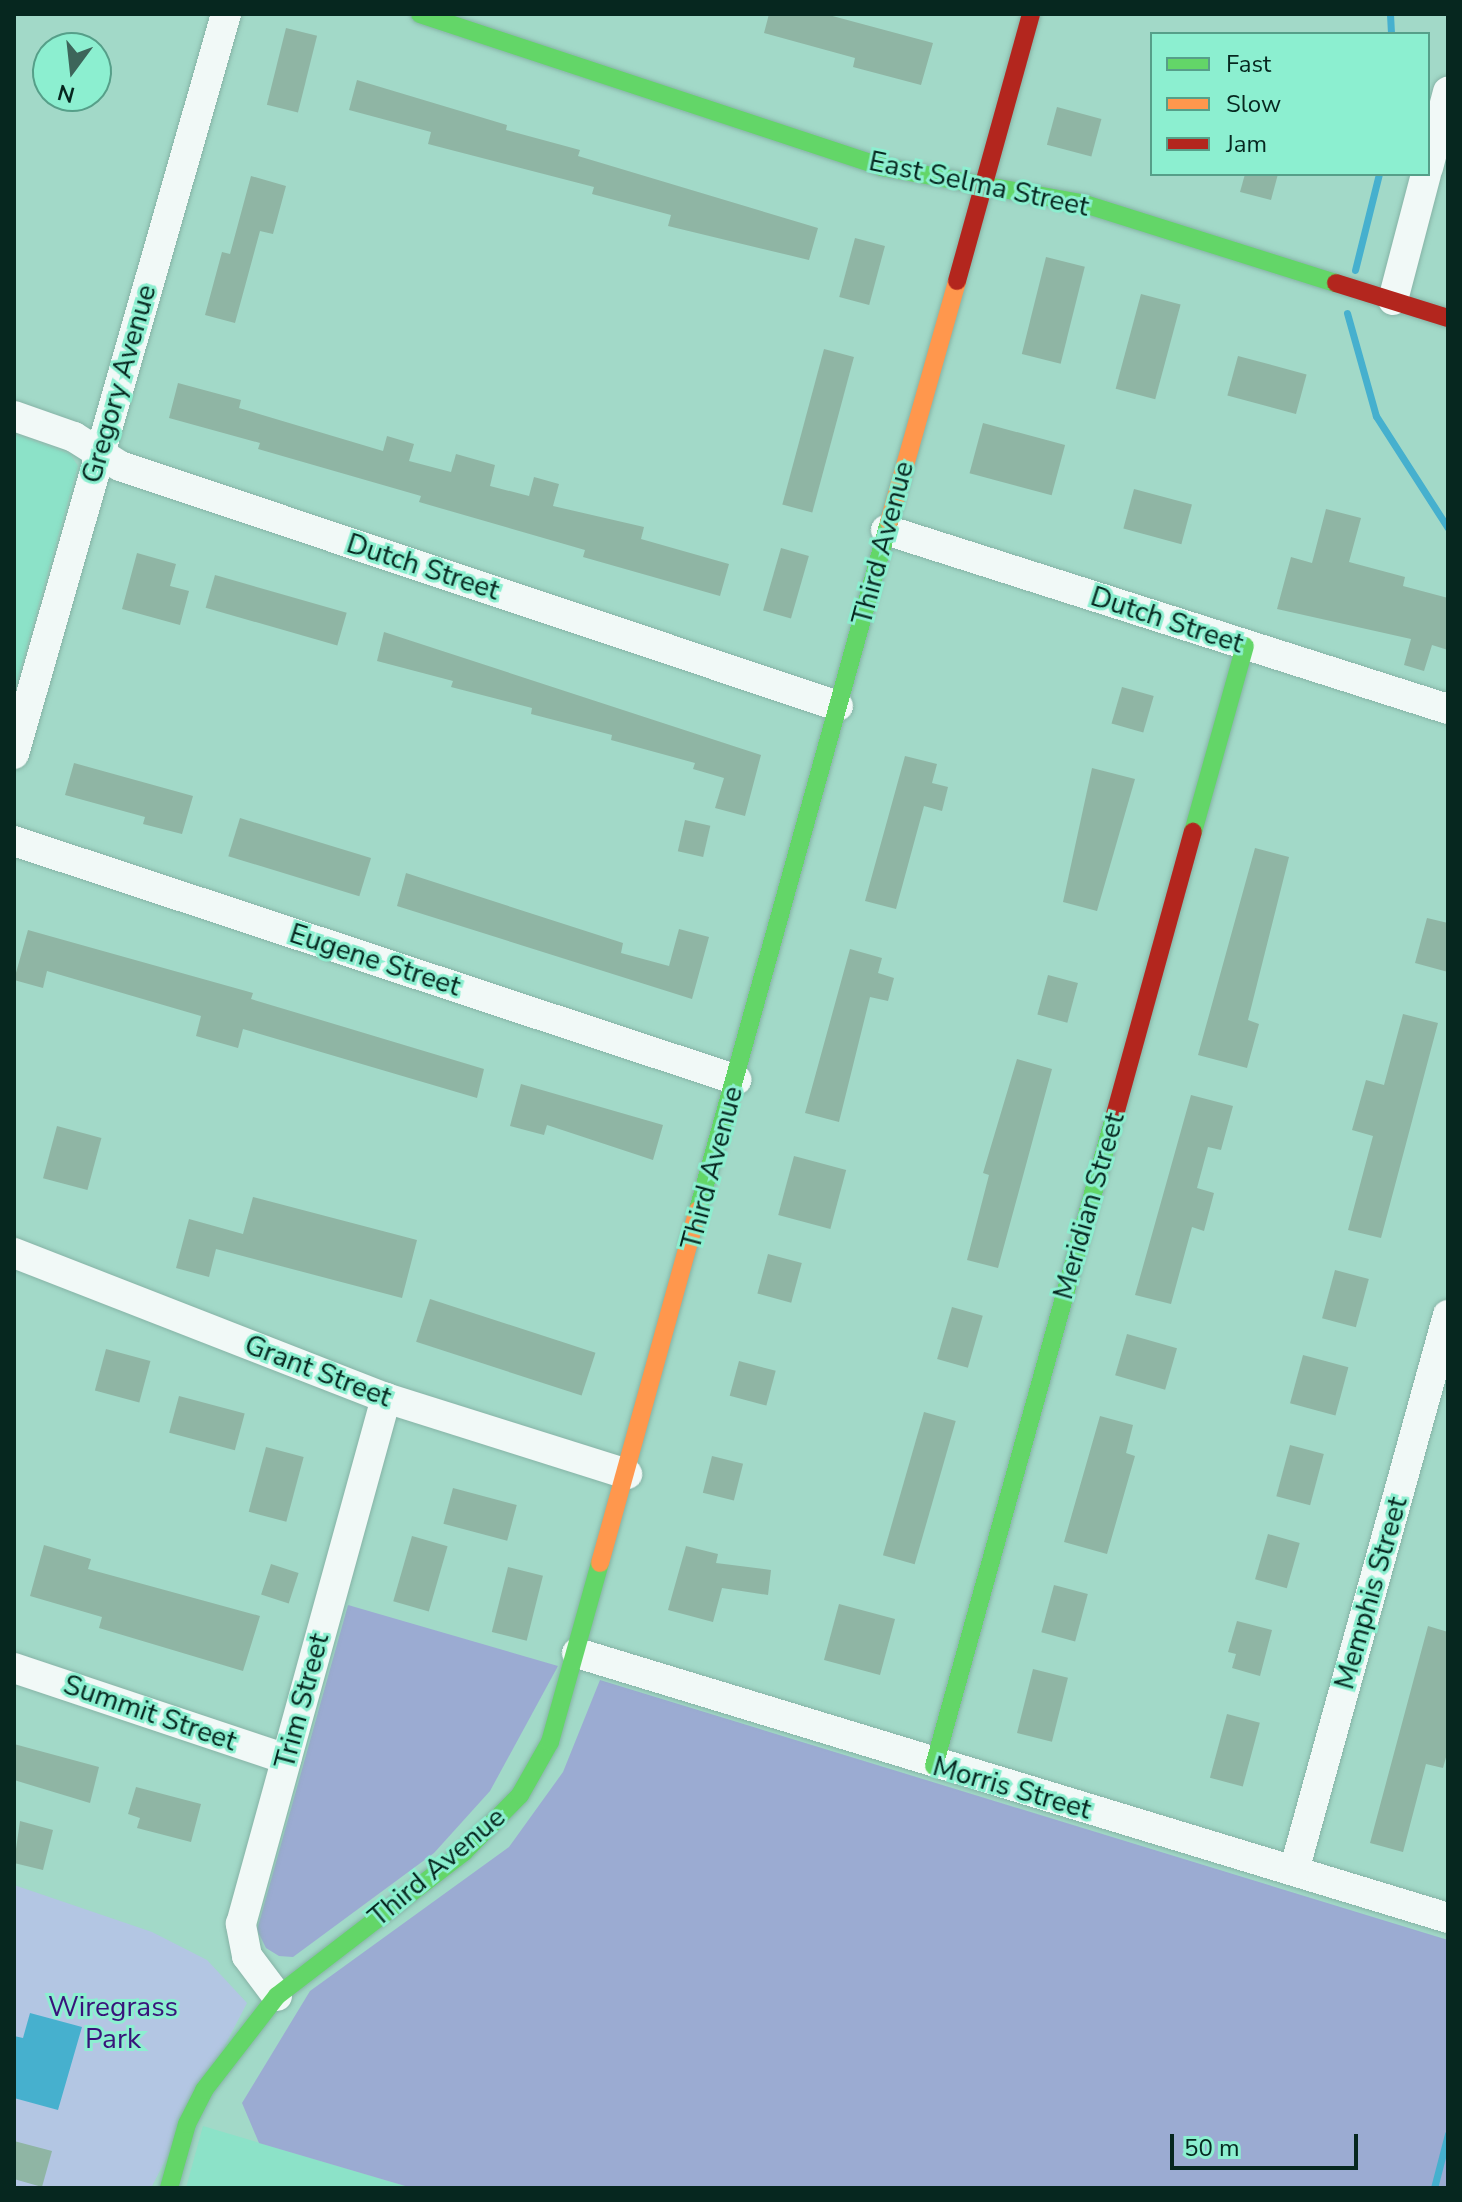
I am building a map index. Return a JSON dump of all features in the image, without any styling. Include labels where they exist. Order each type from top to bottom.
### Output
[{"type":"street","name":"Gregory Avenue","points":[[14,754],[226,14]]},
{"type":"street","name":"East Selma Street","points":[[420,14],[882,167],[941,181],[985,182],[1085,204],[1448,318]]},
{"type":"street","name":"Third Avenue","points":[[169,2188],[182,2137],[204,2090],[277,1996],[464,1852],[520,1795],[550,1742],[737,1080],[886,530],[1031,14]]},
{"type":"street","points":[[1430,160],[1448,92]]},
{"type":"street","points":[[1393,300],[1425,176]]},
{"type":"street","name":"Dutch Street","points":[[14,416],[74,437],[120,466],[838,706]]},
{"type":"street","name":"Dutch Street","points":[[886,530],[1448,709]]},
{"type":"street","name":"Meridian Street","points":[[934,1766],[1245,646]]},
{"type":"street","name":"Eugene Street","points":[[14,841],[737,1080]]},
{"type":"street","name":"Grant Street","points":[[14,1253],[386,1398],[627,1474]]},
{"type":"street","name":"Memphis Street","points":[[1294,1871],[1448,1315]]},
{"type":"street","name":"Trim Street","points":[[277,1996],[247,1956],[241,1924],[386,1398]]},
{"type":"street","name":"Morris Street","points":[[577,1653],[934,1766],[1448,1918]]},
{"type":"street","name":"Summit Street","points":[[14,1668],[286,1759]]},
{"type":"shaded area","points":[[14,434],[70,454],[78,466],[14,692]]},
{"type":"shaded area","points":[[348,1605],[558,1666],[490,1791],[434,1853],[293,1957],[279,1956],[266,1948],[257,1930]]},
{"type":"shaded area","points":[[600,1680],[1448,1940],[1448,2188],[412,2188],[259,2143],[242,2103],[310,1991],[509,1847],[563,1772]]},
{"type":"shaded area","points":[[30,2013],[82,2027],[58,2110],[14,2098],[14,2036],[23,2038]]},
{"type":"shaded area","points":[[203,2126],[412,2188],[186,2188]]},
{"type":"green space","name":"Wiregrass Park","points":[[14,1885],[152,1932],[207,1960],[247,2003],[151,2188],[14,2188]]},
{"type":"building","points":[[769,14],[825,14],[933,43],[921,85],[853,67],[855,58],[764,33]]},
{"type":"building","points":[[286,28],[317,36],[298,112],[267,105]]},
{"type":"building","points":[[357,80],[507,125],[506,130],[580,150],[578,156],[818,228],[809,260],[668,226],[671,215],[592,194],[594,187],[428,144],[431,132],[349,110]]},
{"type":"building","points":[[1057,107],[1101,119],[1091,157],[1047,145]]},
{"type":"building","points":[[251,176],[286,186],[273,234],[260,231],[235,323],[205,315],[222,252],[230,254]]},
{"type":"building","points":[[1244,176],[1277,176],[1271,200],[1240,192]]},
{"type":"building","points":[[855,238],[885,246],[869,305],[839,297]]},
{"type":"building","points":[[1046,257],[1085,267],[1061,364],[1022,354]]},
{"type":"building","points":[[1141,294],[1181,305],[1155,399],[1116,389]]},
{"type":"building","points":[[824,349],[854,357],[812,513],[782,505]]},
{"type":"building","points":[[1238,356],[1307,374],[1296,414],[1227,396]]},
{"type":"building","points":[[178,383],[241,400],[239,408],[383,451],[387,436],[414,444],[409,461],[451,472],[456,454],[495,465],[490,486],[529,496],[534,477],[559,484],[553,506],[644,527],[641,539],[729,564],[720,596],[583,557],[585,550],[419,502],[421,496],[258,449],[260,443],[169,418]]},
{"type":"building","points":[[983,423],[1065,445],[1052,495],[970,473]]},
{"type":"building","points":[[1134,489],[1192,505],[1181,544],[1123,529]]},
{"type":"building","points":[[1326,509],[1361,518],[1349,562],[1405,577],[1403,586],[1448,598],[1448,650],[1432,645],[1424,671],[1404,665],[1411,639],[1277,609],[1291,557],[1312,563]]},
{"type":"building","points":[[781,548],[809,556],[791,618],[763,610]]},
{"type":"building","points":[[137,553],[176,564],[170,586],[189,591],[180,625],[122,609]]},
{"type":"building","points":[[215,575],[347,613],[337,645],[206,608]]},
{"type":"building","points":[[384,632],[761,755],[745,816],[715,808],[724,778],[693,769],[695,763],[611,740],[612,735],[531,714],[532,708],[451,687],[453,681],[377,661]]},
{"type":"building","points":[[1122,687],[1154,696],[1143,733],[1112,724]]},
{"type":"building","points":[[905,756],[937,764],[932,783],[948,787],[942,811],[924,806],[896,909],[865,901]]},
{"type":"building","points":[[74,763],[193,796],[182,834],[143,824],[145,817],[65,795]]},
{"type":"building","points":[[1092,768],[1135,779],[1097,911],[1063,902]]},
{"type":"building","points":[[240,818],[371,858],[359,896],[228,856]]},
{"type":"building","points":[[685,820],[710,826],[703,857],[678,851]]},
{"type":"building","points":[[1255,848],[1289,857],[1248,1020],[1259,1024],[1247,1068],[1198,1055]]},
{"type":"building","points":[[406,873],[623,943],[621,953],[669,966],[679,929],[709,937],[692,999],[397,906]]},
{"type":"building","points":[[1427,918],[1448,923],[1448,972],[1415,963]]},
{"type":"building","points":[[28,930],[253,993],[251,999],[484,1069],[477,1098],[243,1029],[238,1048],[196,1036],[201,1016],[47,971],[43,988],[14,980]]},
{"type":"building","points":[[850,949],[882,958],[878,973],[894,978],[888,1001],[870,997],[839,1122],[805,1113]]},
{"type":"building","points":[[1048,975],[1078,983],[1067,1023],[1037,1015]]},
{"type":"building","points":[[1403,1014],[1438,1023],[1381,1238],[1348,1230],[1373,1136],[1352,1130],[1366,1080],[1384,1085]]},
{"type":"building","points":[[1017,1059],[1052,1069],[998,1268],[967,1260],[989,1175],[983,1173]]},
{"type":"building","points":[[521,1084],[663,1125],[653,1160],[547,1125],[544,1135],[510,1126]]},
{"type":"building","points":[[1191,1095],[1233,1106],[1221,1150],[1208,1147],[1197,1188],[1214,1193],[1204,1231],[1192,1227],[1171,1304],[1135,1295]]},
{"type":"building","points":[[57,1126],[101,1138],[87,1190],[43,1178]]},
{"type":"building","points":[[794,1156],[846,1170],[830,1229],[778,1215]]},
{"type":"building","points":[[253,1197],[417,1240],[402,1298],[216,1249],[209,1277],[176,1268],[189,1219],[243,1234]]},
{"type":"building","points":[[768,1254],[802,1263],[791,1303],[757,1294]]},
{"type":"building","points":[[1335,1270],[1369,1279],[1356,1327],[1322,1318]]},
{"type":"building","points":[[430,1299],[595,1353],[582,1396],[416,1342]]},
{"type":"building","points":[[952,1307],[983,1316],[968,1368],[937,1359]]},
{"type":"building","points":[[1127,1334],[1177,1348],[1165,1390],[1115,1375]]},
{"type":"building","points":[[106,1349],[150,1361],[139,1402],[95,1391]]},
{"type":"building","points":[[1303,1355],[1348,1367],[1335,1415],[1290,1403]]},
{"type":"building","points":[[739,1361],[776,1371],[766,1406],[730,1396]]},
{"type":"building","points":[[179,1396],[245,1414],[235,1450],[169,1433]]},
{"type":"building","points":[[924,1412],[956,1421],[915,1564],[883,1555]]},
{"type":"building","points":[[1100,1416],[1133,1425],[1126,1453],[1135,1456],[1107,1554],[1064,1542]]},
{"type":"building","points":[[1290,1445],[1324,1454],[1310,1505],[1276,1496]]},
{"type":"building","points":[[266,1447],[304,1457],[286,1522],[249,1512]]},
{"type":"building","points":[[712,1456],[743,1464],[734,1501],[703,1493]]},
{"type":"building","points":[[453,1488],[517,1505],[507,1541],[443,1524]]},
{"type":"building","points":[[1268,1534],[1300,1543],[1287,1588],[1255,1579]]},
{"type":"building","points":[[412,1536],[448,1546],[429,1612],[393,1601]]},
{"type":"building","points":[[44,1545],[91,1559],[88,1569],[260,1616],[243,1671],[99,1628],[102,1617],[30,1596]]},
{"type":"building","points":[[686,1546],[718,1554],[716,1563],[771,1570],[768,1595],[722,1588],[713,1622],[668,1610]]},
{"type":"building","points":[[271,1564],[299,1573],[289,1603],[261,1594]]},
{"type":"building","points":[[508,1567],[543,1576],[527,1641],[492,1632]]},
{"type":"building","points":[[1054,1585],[1088,1594],[1075,1641],[1041,1632]]},
{"type":"building","points":[[839,1604],[895,1619],[880,1675],[824,1660]]},
{"type":"building","points":[[1237,1621],[1272,1630],[1260,1676],[1232,1668],[1236,1654],[1228,1652]]},
{"type":"building","points":[[1428,1626],[1448,1632],[1448,1750],[1443,1768],[1426,1764],[1403,1852],[1370,1843]]},
{"type":"building","points":[[1033,1669],[1068,1678],[1052,1742],[1017,1733]]},
{"type":"building","points":[[1227,1714],[1260,1723],[1243,1787],[1210,1778]]},
{"type":"building","points":[[14,1744],[99,1767],[90,1803],[14,1780]]},
{"type":"building","points":[[136,1787],[201,1804],[191,1842],[137,1828],[140,1818],[128,1814]]},
{"type":"building","points":[[20,1821],[53,1830],[43,1870],[14,1863]]},
{"type":"building","points":[[14,2141],[52,2151],[42,2187],[14,2179]]},
{"type":"waterway","points":[[1390,14],[1391,32]]},
{"type":"waterway","points":[[1355,270],[1378,176]]},
{"type":"waterway","points":[[1347,313],[1376,416],[1448,528]]},
{"type":"waterway","points":[[1434,2188],[1448,2134]]},
{"type":"traffic: fast","points":[[420,14],[882,167],[1085,204],[1336,283]]},
{"type":"traffic: fast","points":[[698,1210],[889,522]]},
{"type":"traffic: fast","points":[[1193,832],[1245,646]]},
{"type":"traffic: fast","points":[[934,1766],[1114,1118]]},
{"type":"traffic: fast","points":[[169,2188],[187,2124],[204,2090],[277,1996],[464,1852],[520,1795],[550,1742],[600,1563]]},
{"type":"traffic: slow","points":[[889,522],[957,281]]},
{"type":"traffic: slow","points":[[600,1563],[698,1210]]},
{"type":"traffic: jam","points":[[957,281],[1031,14]]},
{"type":"traffic: jam","points":[[1336,283],[1448,318]]},
{"type":"traffic: jam","points":[[1114,1118],[1193,832]]}]
